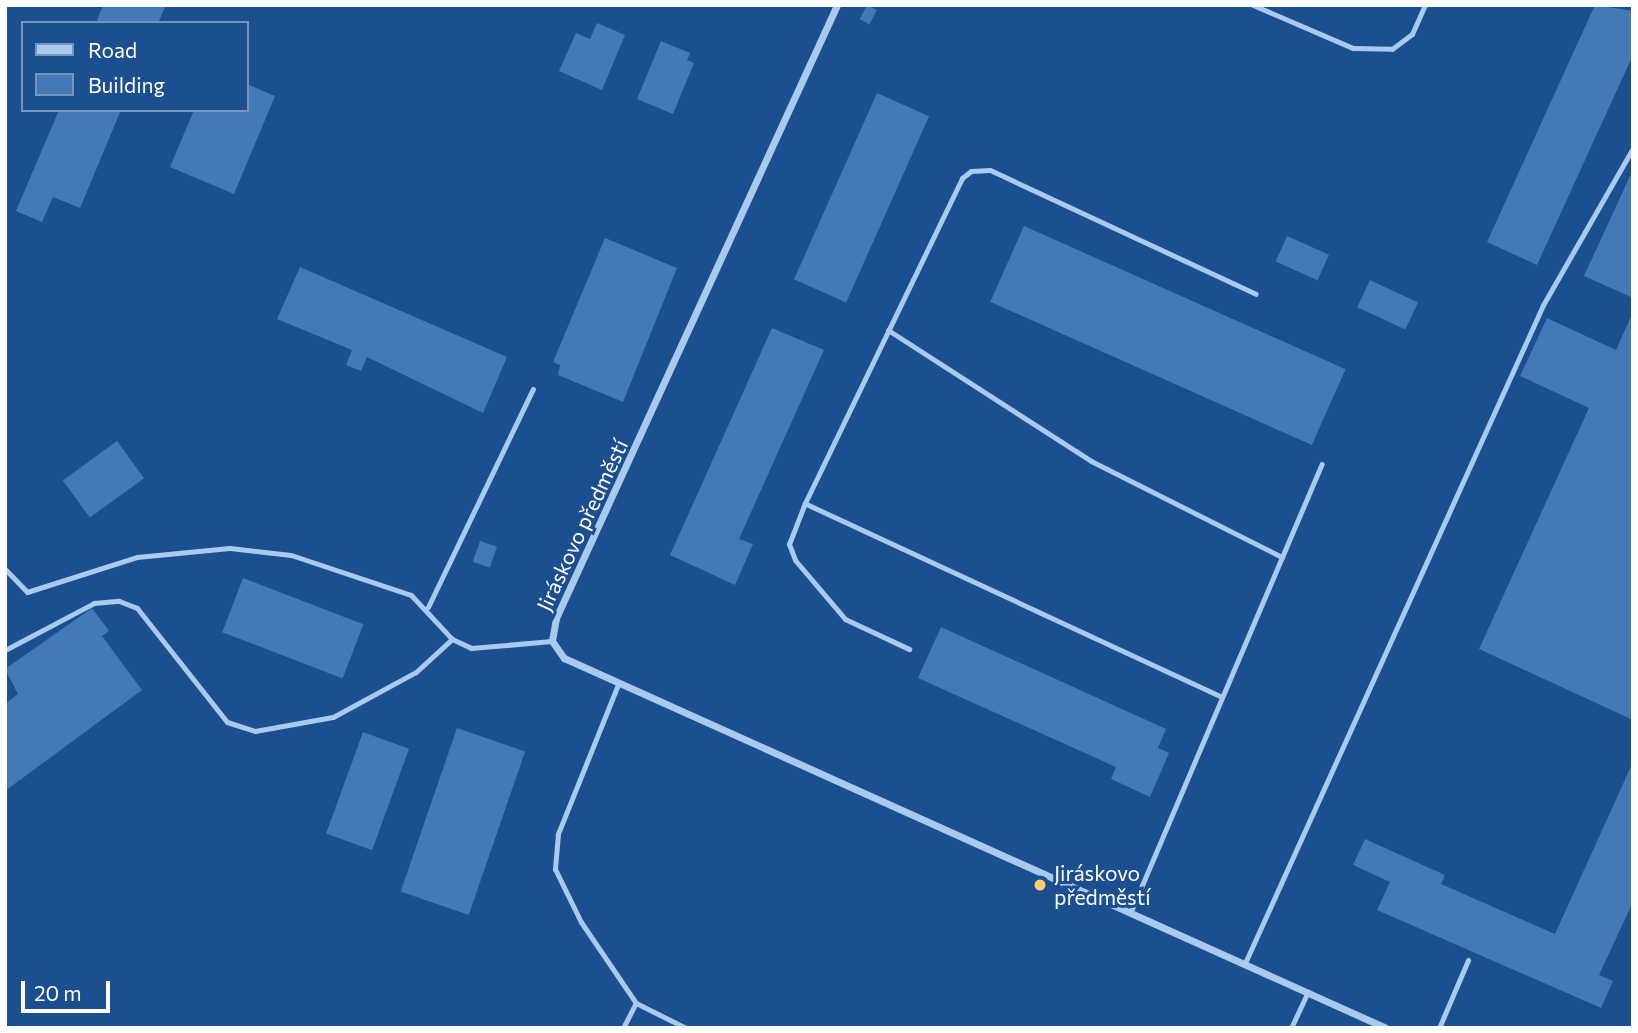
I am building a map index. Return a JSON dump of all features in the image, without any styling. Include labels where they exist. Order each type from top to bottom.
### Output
[{"type":"street","name":"Jiráskovo předměstí","points":[[837,5],[556,618],[552,641],[564,658],[1387,1028]]},
{"type":"lane","points":[[1252,5],[1353,48],[1392,49],[1412,34],[1424,5]]},
{"type":"lane","points":[[1245,963],[1543,305],[1633,148]]},
{"type":"lane","points":[[909,649],[845,619],[795,559],[789,544],[805,503],[962,178],[980,168],[1256,294]]},
{"type":"lane","points":[[888,330],[1091,461],[1282,557]]},
{"type":"lane","points":[[428,607],[533,388]]},
{"type":"lane","points":[[1131,911],[1322,464]]},
{"type":"lane","points":[[805,503],[1222,697]]},
{"type":"lane","points":[[5,569],[27,592],[136,557],[230,548],[291,555],[411,595],[428,607],[452,639],[471,648],[552,641]]},
{"type":"lane","points":[[5,650],[94,603],[119,601],[137,608],[227,722],[255,731],[333,717],[416,672],[452,639]]},
{"type":"lane","points":[[619,682],[562,822],[555,869],[581,922],[636,1003],[686,1028]]},
{"type":"lane","points":[[1439,1028],[1468,960]]},
{"type":"lane","points":[[1291,1028],[1308,992]]},
{"type":"lane","points":[[623,1028],[636,1003]]},
{"type":"building","points":[[103,5],[166,5],[159,21],[97,21]]},
{"type":"building","points":[[867,5],[877,10],[870,24],[860,19]]},
{"type":"building","points":[[1595,5],[1633,11],[1633,55],[1537,265],[1487,242]]},
{"type":"building","points":[[597,23],[625,35],[602,90],[559,71],[576,33],[590,39]]},
{"type":"building","points":[[661,41],[690,53],[687,60],[694,63],[673,114],[637,99]]},
{"type":"building","points":[[248,84],[275,96],[234,194],[170,167],[193,112],[248,112]]},
{"type":"building","points":[[877,93],[929,116],[846,303],[794,279]]},
{"type":"building","points":[[58,112],[120,112],[80,208],[53,197],[42,222],[16,211]]},
{"type":"building","points":[[1630,176],[1633,177],[1633,298],[1584,276]]},
{"type":"building","points":[[1024,226],[1346,369],[1312,445],[990,302]]},
{"type":"building","points":[[1287,236],[1329,255],[1318,280],[1276,262]]},
{"type":"building","points":[[605,238],[677,268],[623,402],[558,375],[560,365],[553,362]]},
{"type":"building","points":[[300,267],[507,357],[483,413],[367,357],[361,371],[346,365],[352,350],[277,319]]},
{"type":"building","points":[[1370,280],[1418,302],[1405,330],[1357,307]]},
{"type":"building","points":[[1633,312],[1633,720],[1479,649],[1589,408],[1520,376],[1547,318],[1616,350]]},
{"type":"building","points":[[772,328],[824,350],[739,539],[753,544],[735,585],[670,555]]},
{"type":"building","points":[[117,441],[144,478],[90,518],[63,480]]},
{"type":"building","points":[[480,541],[497,547],[490,568],[473,562]]},
{"type":"building","points":[[243,578],[363,624],[343,678],[222,632]]},
{"type":"building","points":[[92,608],[109,631],[102,636],[142,690],[5,791],[5,704],[18,694],[5,669]]},
{"type":"building","points":[[941,627],[1166,729],[1158,748],[1169,753],[1150,797],[1111,779],[1116,767],[918,678]]},
{"type":"building","points":[[457,728],[525,751],[469,915],[401,892]]},
{"type":"building","points":[[363,732],[409,749],[372,850],[326,833]]},
{"type":"building","points":[[1633,762],[1633,902],[1599,975],[1613,981],[1601,1008],[1377,910],[1390,882],[1353,865],[1365,839],[1445,875],[1441,884],[1555,934]]},
{"type":"place","name":"Jiráskovo předměstí","points":[[1040,885]]}]
